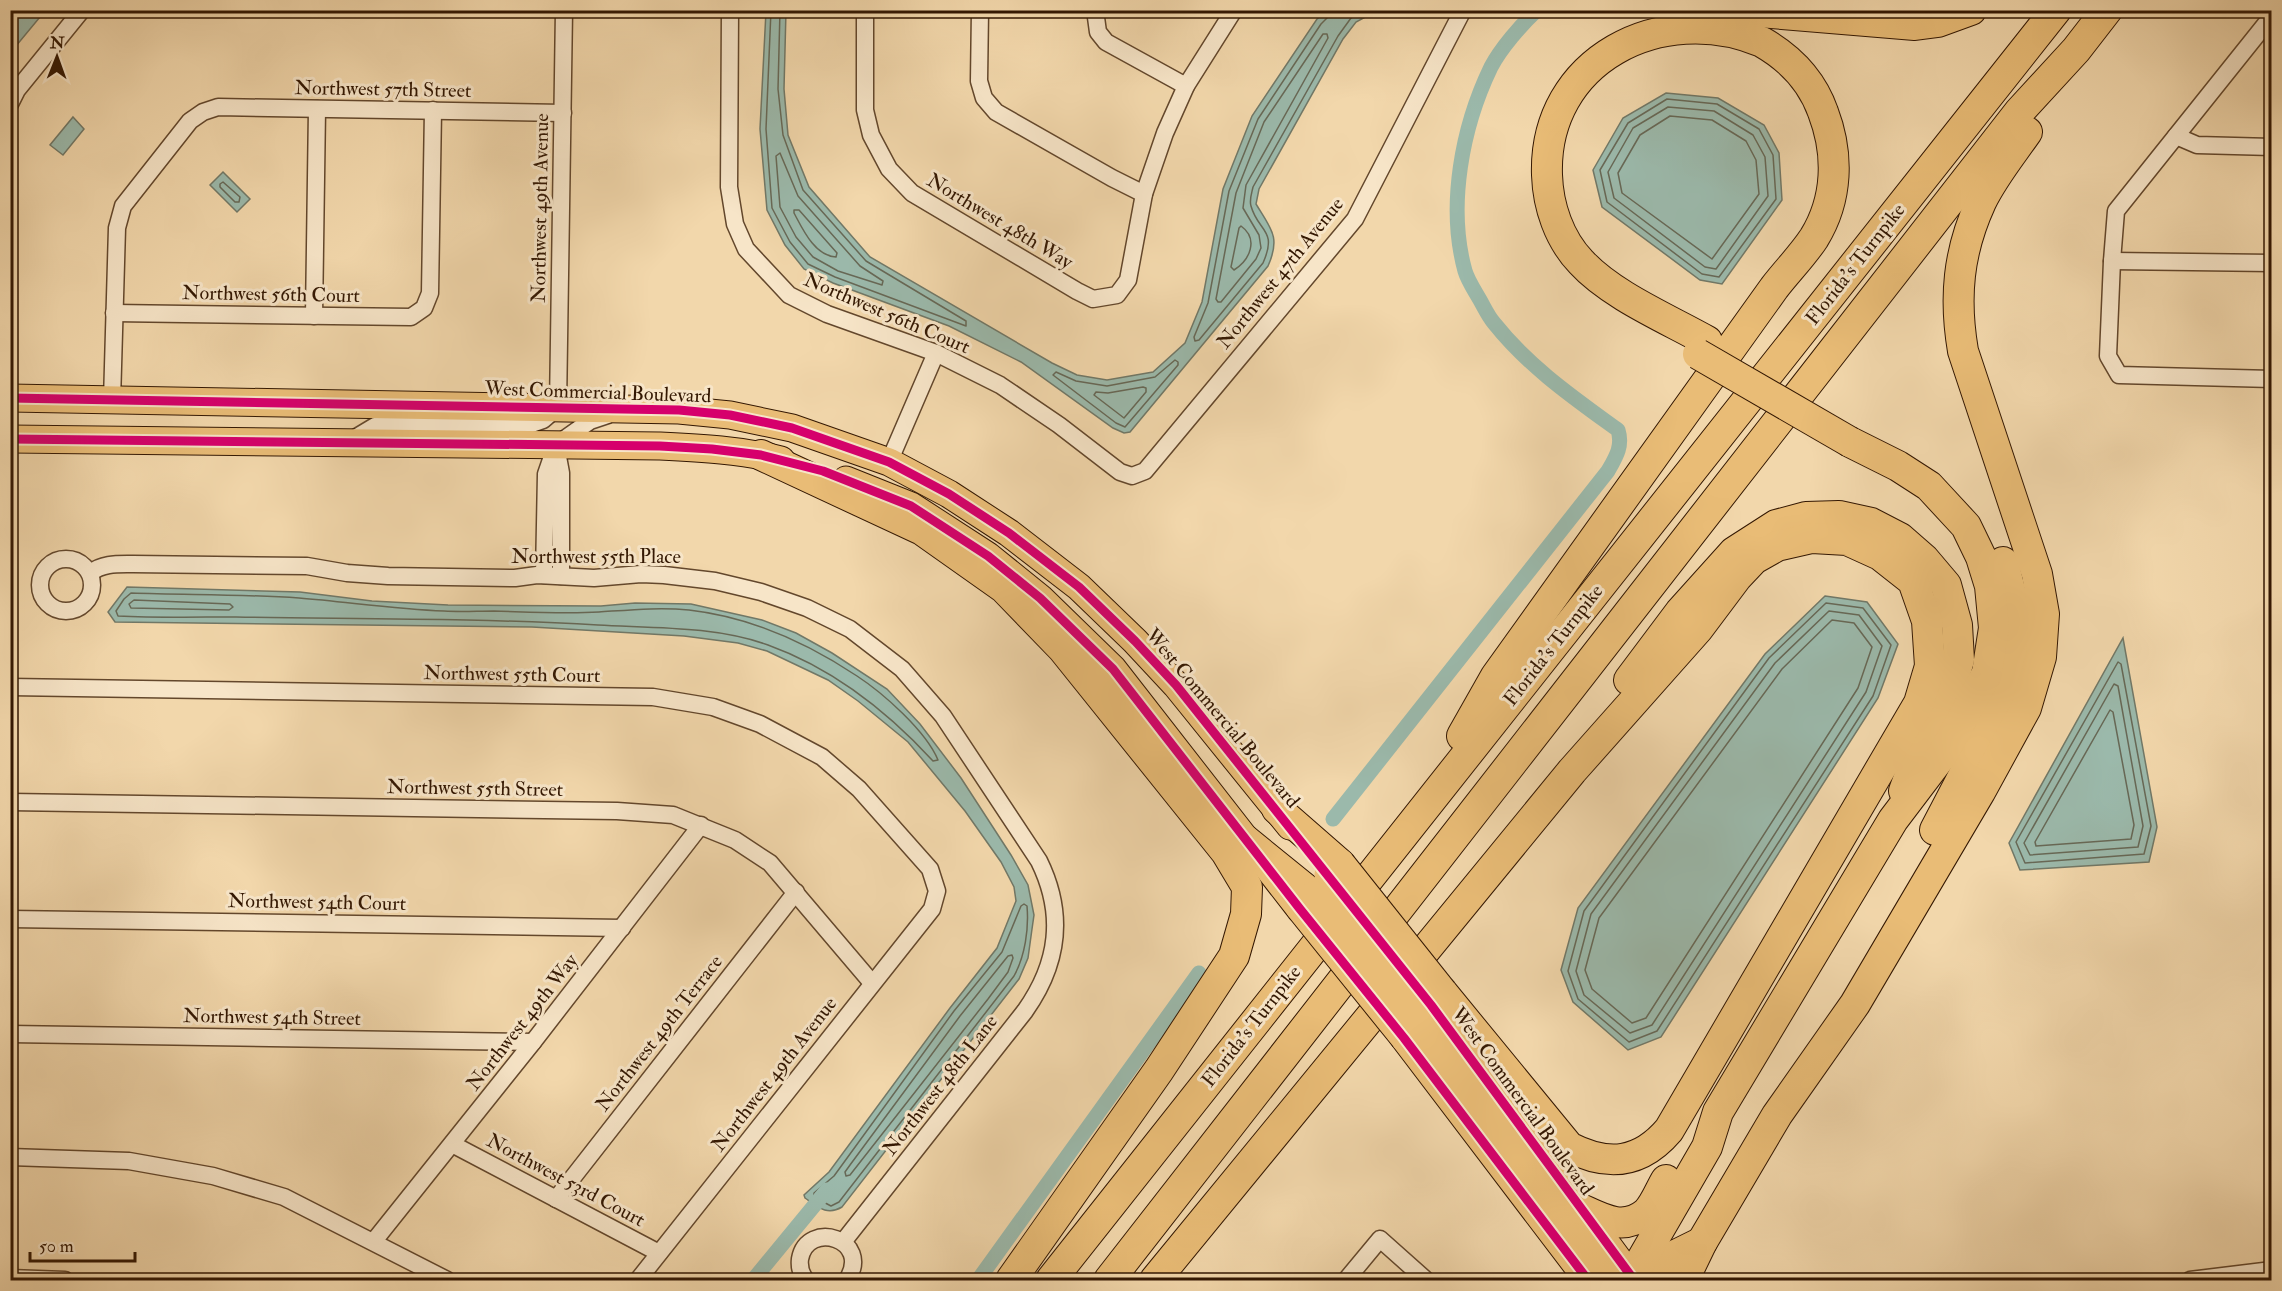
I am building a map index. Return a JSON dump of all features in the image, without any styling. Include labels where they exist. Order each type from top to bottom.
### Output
[{"type":"highway","points":[[1659,10],[1631,18],[1602,31],[1578,52],[1555,80],[1539,113],[1531,152],[1532,196],[1542,232],[1556,257],[1587,292],[1702,348]]},
{"type":"highway","points":[[1734,10],[1915,25],[1938,22],[1971,10]]},
{"type":"highway","name":"Florida's Turnpike","points":[[1051,1281],[2056,10]]},
{"type":"highway","name":"Florida's Turnpike","points":[[1108,1281],[2019,112],[2076,50],[2107,10]]},
{"type":"highway","points":[[1419,813],[1496,676],[1774,288],[1814,238],[1829,204],[1834,177],[1834,157],[1829,128],[1820,102],[1803,74],[1777,50],[1750,35],[1716,25],[1690,23],[1656,28],[1627,38],[1598,55],[1575,79],[1560,104],[1552,127],[1547,159],[1548,196],[1558,226],[1579,261],[1604,284],[1702,348],[1853,434],[1929,486],[1966,526],[1981,557],[1990,586],[1994,628],[1987,673],[1943,754],[1893,820],[1718,1112],[1707,1147],[1631,1279]]},
{"type":"highway","points":[[1686,1281],[1702,1242],[1777,1115],[1855,1004],[1980,792],[2026,708],[2041,657],[2044,614],[2037,574],[1964,351],[1958,320],[1958,280],[1969,232],[1982,200],[2035,120],[2076,50]]},
{"type":"highway","name":"West Commercial Boulevard","points":[[10,398],[679,410],[730,415],[792,428],[889,462],[949,494],[993,523],[1079,587],[1135,641],[1176,685],[1277,809]]},
{"type":"highway","points":[[1777,1115],[1789,1077],[1927,845],[2004,698],[2015,647],[2014,606],[2000,553],[1961,493],[1933,469],[1853,434]]},
{"type":"highway","points":[[10,439],[670,447],[761,455],[823,471],[911,506],[988,556],[1040,598],[1113,669],[1245,840],[1320,886],[1423,1015],[1588,1281]]},
{"type":"highway","points":[[761,455],[922,530],[1004,588],[1064,649],[1226,852],[1247,887],[1246,914],[1234,956],[1159,1070],[1011,1281]]},
{"type":"highway","points":[[1572,771],[1620,692],[1680,612],[1734,552],[1776,525],[1806,517],[1839,516],[1870,523],[1900,538],[1924,559],[1946,585],[1957,625],[1959,660],[1948,695],[1920,748],[1893,820]]},
{"type":"highway","points":[[1155,1281],[1572,771],[1698,629],[1737,577],[1754,559],[1777,546],[1812,538],[1847,540],[1880,555],[1913,581],[1927,621],[1930,666],[1919,703],[1669,1130],[1659,1141],[1647,1151],[1624,1159],[1604,1160],[1585,1155],[1569,1147],[1423,1015]]},
{"type":"highway","points":[[1277,809],[1320,886],[1423,1015],[1602,1263],[1631,1279]]},
{"type":"highway","name":"West Commercial Boulevard","points":[[1423,1015],[1579,1208],[1631,1279]]},
{"type":"highway","points":[[1579,1208],[1612,1223],[1627,1222],[1647,1213],[1691,1138],[1718,1112]]},
{"type":"highway","points":[[1631,1279],[1702,1242]]},
{"type":"street","points":[[10,104],[16,90],[82,10]]},
{"type":"street","name":"Northwest 49th Avenue","points":[[558,407],[564,10]]},
{"type":"street","name":"Northwest 56th Court","points":[[730,10],[729,187],[735,224],[746,249],[789,295],[827,314],[936,353],[1000,385],[1059,425],[1120,472],[1132,476]]},
{"type":"street","name":"Northwest 48th Way","points":[[865,10],[865,110],[871,135],[889,169],[912,193],[1077,291],[1093,298],[1117,296],[1128,280],[1144,194]]},
{"type":"street","points":[[981,10],[979,81],[984,98],[996,112],[1144,194],[1165,133],[1186,86],[1234,10]]},
{"type":"street","points":[[1095,10],[1098,32],[1106,42],[1186,86]]},
{"type":"street","name":"Northwest 47th Avenue","points":[[1132,476],[1145,471],[1355,219],[1463,10]]},
{"type":"street","points":[[2271,15],[2265,33],[2175,136],[2116,211],[2108,356],[2119,375],[2271,379]]},
{"type":"street","name":"Northwest 57th Street","points":[[114,313],[117,228],[123,206],[190,121],[203,112],[218,107],[562,113]]},
{"type":"street","points":[[314,316],[317,109]]},
{"type":"street","name":"Northwest 56th Court","points":[[114,313],[411,317],[424,308],[429,293],[433,110]]},
{"type":"street","points":[[2175,136],[2197,145],[2271,147]]},
{"type":"street","points":[[2112,261],[2271,263]]},
{"type":"street","points":[[112,401],[114,313]]},
{"type":"street","points":[[889,462],[936,353]]},
{"type":"street","name":"West Commercial Boulevard","points":[[348,442],[375,426],[415,424],[526,426],[543,420],[558,407]]},
{"type":"street","name":"West Commercial Boulevard","points":[[556,445],[590,421],[629,409]]},
{"type":"street","points":[[544,575],[546,474],[556,445]]},
{"type":"street","points":[[556,445],[561,473],[561,576]]},
{"type":"street","name":"Northwest 55th Place","points":[[90,573],[98,567],[110,564],[133,564],[308,566],[347,573],[388,576],[515,578],[544,575],[594,578],[664,574],[738,585],[807,608],[872,644],[902,669],[943,716],[1039,861],[1047,878],[1053,903],[1054,946]]},
{"type":"street","name":"Northwest 55th Court","points":[[10,687],[653,697],[713,707],[760,724],[822,757],[859,789],[930,869],[937,891]]},
{"type":"street","name":"Northwest 55th Street","points":[[10,802],[617,811],[673,815],[735,840],[770,863],[872,983]]},
{"type":"street","name":"Northwest 49th Way","points":[[374,1242],[701,825]]},
{"type":"street","name":"Northwest 49th Avenue","points":[[638,1281],[932,909],[937,891]]},
{"type":"street","name":"Northwest 49th Terrace","points":[[556,1199],[796,892]]},
{"type":"street","name":"Northwest 54th Court","points":[[10,919],[622,928]]},
{"type":"street","name":"Northwest 48th Lane","points":[[843,1242],[1025,1011],[1044,980],[1054,946]]},
{"type":"street","name":"Northwest 54th Street","points":[[10,1034],[533,1042]]},
{"type":"street","name":"Northwest 53rd Court","points":[[453,1144],[659,1253]]},
{"type":"street","points":[[10,1157],[129,1161],[213,1176],[284,1197],[447,1281]]},
{"type":"street","points":[[806,1281],[800,1269],[800,1261],[806,1246],[819,1237],[836,1238],[849,1248],[854,1264],[847,1281]]},
{"type":"street","points":[[1346,1281],[1380,1239],[1426,1281]]},
{"type":"street","points":[[2190,1281],[2271,1270]]},
{"type":"street","points":[[10,1278],[64,1281]]},
{"type":"water","points":[[10,11],[45,11],[11,52]]},
{"type":"water","points":[[766,11],[786,11],[784,89],[788,135],[809,187],[870,257],[1052,363],[1077,375],[1107,380],[1153,372],[1185,343],[1202,302],[1223,189],[1252,116],[1317,19],[1327,11],[1423,11],[1419,14],[1369,15],[1356,22],[1343,39],[1259,189],[1256,204],[1270,227],[1274,240],[1268,266],[1130,432],[1124,433],[1113,428],[1021,362],[949,326],[833,283],[804,269],[785,245],[767,210],[760,129]]},
{"type":"water","points":[[1666,93],[1718,98],[1764,125],[1779,153],[1782,200],[1722,284],[1700,280],[1602,207],[1593,170],[1623,118]]},
{"type":"water","points":[[73,117],[84,129],[63,155],[50,145]]},
{"type":"water","points":[[223,172],[250,199],[237,212],[210,185]]},
{"type":"water","points":[[127,587],[300,592],[372,601],[448,605],[691,604],[762,620],[796,633],[832,653],[887,689],[920,724],[961,778],[1028,885],[1034,915],[1028,958],[1019,979],[842,1207],[832,1211],[823,1209],[805,1198],[804,1195],[829,1172],[997,948],[1016,901],[1014,887],[1001,862],[965,811],[908,742],[828,680],[767,651],[738,643],[684,636],[532,627],[115,622],[108,612]]},
{"type":"water","points":[[1825,596],[1867,602],[1898,644],[1878,698],[1661,1037],[1628,1050],[1573,1002],[1561,970],[1578,908],[1765,654]]},
{"type":"water","points":[[2123,638],[2157,827],[2149,862],[2020,870],[2009,843]]},
{"type":"waterway","points":[[1333,819],[1608,471],[1619,446],[1618,430],[1537,368],[1492,320],[1468,278],[1460,246],[1457,220],[1460,167],[1472,115],[1495,60],[1537,10]]},
{"type":"waterway","points":[[978,1280],[1199,973]]},
{"type":"waterway","points":[[753,1280],[827,1190]]},
{"type":"cycle path","points":[[10,398],[679,410],[730,415],[792,428],[889,462],[949,494],[1009,533],[1079,587],[1135,641],[1176,685],[1431,1005],[1634,1280]]},
{"type":"cycle path","points":[[10,439],[660,446],[712,449],[761,455],[823,471],[911,506],[988,556],[1040,598],[1113,669],[1404,1038],[1588,1280]]}]
